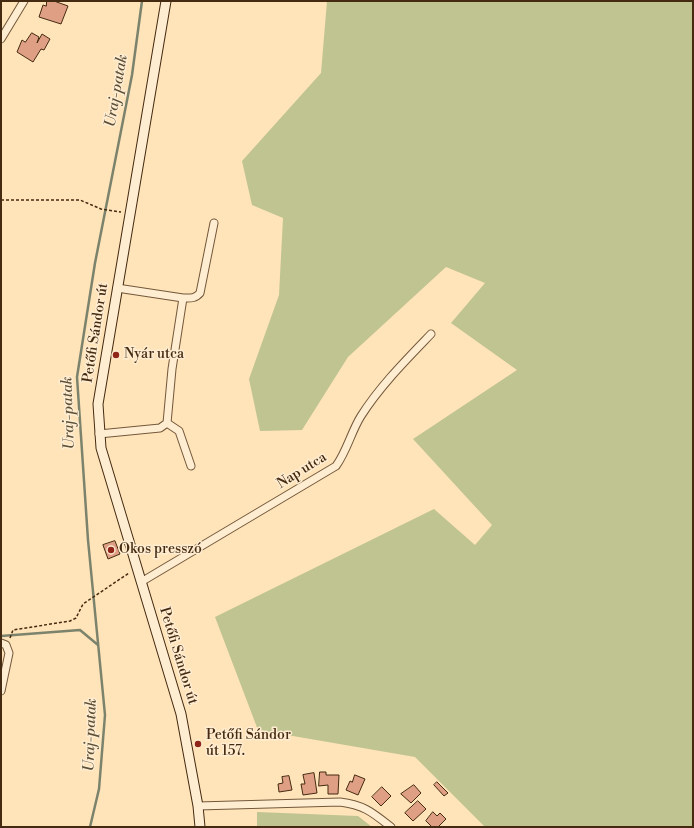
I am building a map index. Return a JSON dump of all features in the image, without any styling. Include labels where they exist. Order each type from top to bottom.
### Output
[{"type":"street","points":[[1,39],[24,1]]},
{"type":"street","name":"Petőfi Sándor út","points":[[166,1],[98,404],[99,434],[101,448],[112,488],[181,714],[198,806],[200,827]]},
{"type":"street","points":[[117,288],[183,298],[193,298],[200,293],[214,223]]},
{"type":"street","points":[[99,434],[160,428],[167,423],[172,369],[183,298]]},
{"type":"street","name":"Nap utca","points":[[141,582],[336,466],[341,459],[354,428],[377,392],[430,334]]},
{"type":"street","points":[[167,423],[179,431],[191,466]]},
{"type":"street","points":[[1,643],[8,649],[9,653],[1,691]]},
{"type":"street","points":[[198,806],[325,801],[347,803],[368,809],[390,827]]},
{"type":"path","points":[[1,200],[80,200],[101,209],[130,213]]},
{"type":"path","points":[[9,640],[13,630],[70,621],[76,618],[83,604],[137,568]]},
{"type":"green space","points":[[327,1],[693,1],[693,827],[485,827],[415,757],[258,730],[215,617],[434,509],[475,545],[492,525],[413,439],[517,370],[451,323],[485,283],[446,267],[348,357],[302,430],[260,431],[249,379],[279,295],[283,218],[252,205],[242,161],[321,73]]},
{"type":"green space","points":[[257,812],[358,816],[372,827],[257,827]]},
{"type":"building","points":[[47,1],[54,1],[68,6],[61,24],[39,17],[43,5],[46,6]]},
{"type":"building","points":[[32,33],[39,37],[37,43],[42,34],[50,39],[44,50],[41,49],[33,62],[17,52],[22,40],[25,42]]},
{"type":"building","name":"Okos presszó","points":[[115,541],[120,554],[108,559],[103,545]]},
{"type":"building","points":[[320,772],[326,772],[326,775],[339,775],[338,794],[328,794],[328,785],[319,786]]},
{"type":"building","points":[[314,773],[317,793],[303,795],[301,784],[305,784],[303,775]]},
{"type":"building","points":[[355,775],[365,779],[358,795],[346,790],[350,781],[352,782]]},
{"type":"building","points":[[289,776],[292,790],[279,792],[278,784],[283,783],[282,777]]},
{"type":"building","points":[[437,782],[448,793],[444,796],[434,785]]},
{"type":"building","points":[[414,785],[421,793],[411,803],[401,794]]},
{"type":"building","points":[[382,787],[391,796],[381,806],[372,797]]},
{"type":"building","points":[[418,801],[426,809],[413,821],[405,813]]},
{"type":"building","points":[[433,812],[437,816],[440,813],[446,819],[438,827],[432,827],[426,821]]},
{"type":"waterway","name":"Uraj-patak","points":[[90,827],[99,789],[105,715],[88,540],[77,377],[95,263],[132,75],[142,1]]},
{"type":"waterway","points":[[1,636],[80,630],[98,645]]},
{"type":"place","name":"Nyár utca","points":[[116,355]]},
{"type":"place","name":"Okos presszó","points":[[111,550]]},
{"type":"place","name":"Petőfi Sándor út 157.","points":[[198,744]]}]
